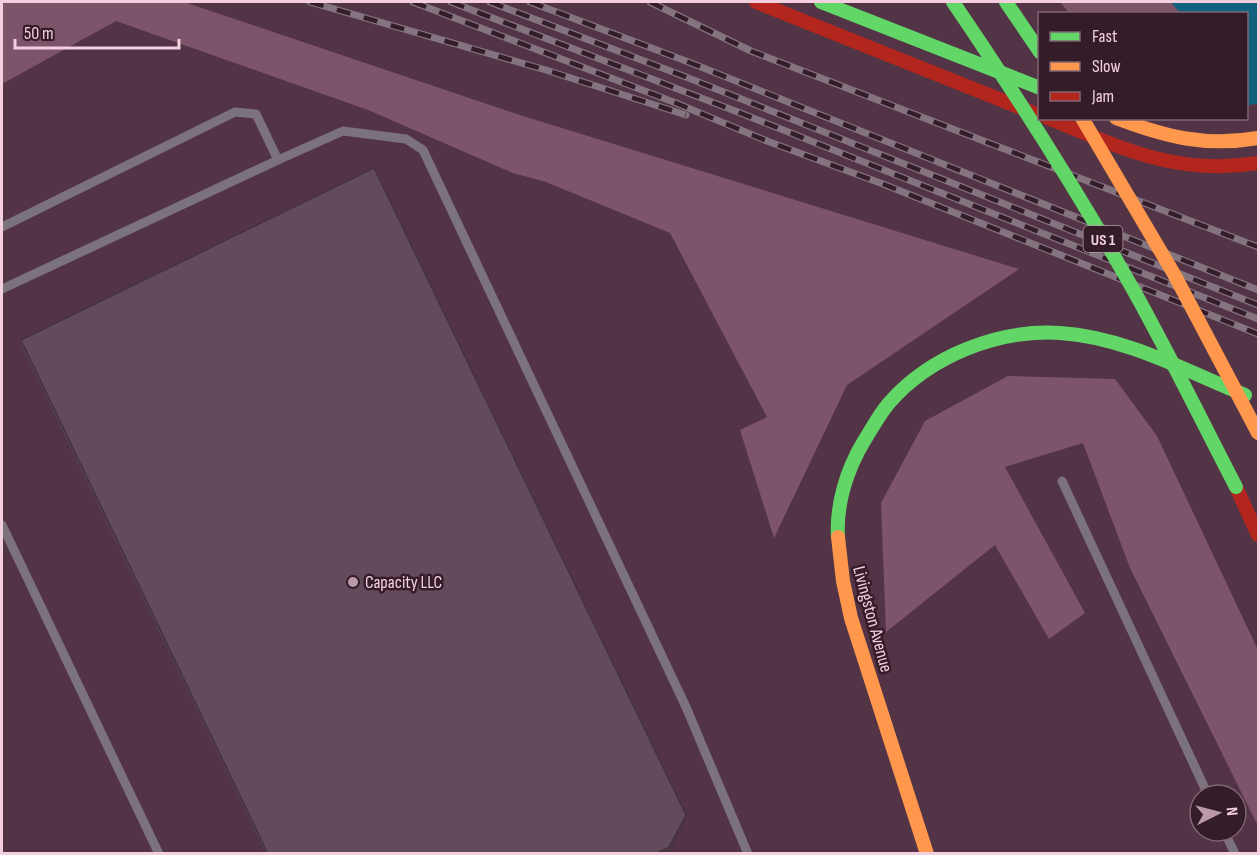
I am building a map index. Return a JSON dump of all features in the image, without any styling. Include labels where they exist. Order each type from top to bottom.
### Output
[{"type":"main road","points":[[756,2],[1038,114]]},
{"type":"main road","points":[[821,2],[1038,87]]},
{"type":"main road","name":"US 1","points":[[953,2],[1017,98],[1140,302],[1236,487],[1258,536]]},
{"type":"main road","points":[[1006,2],[1038,49]]},
{"type":"main road","points":[[1053,120],[1152,158],[1181,165],[1230,168],[1258,163]]},
{"type":"main road","name":"US 1","points":[[1083,120],[1200,318],[1258,433]]},
{"type":"main road","points":[[1121,120],[1149,132],[1183,140],[1222,143],[1258,138]]},
{"type":"main road","name":"Livingston Avenue","points":[[927,854],[854,627],[842,581],[837,542],[842,500],[854,460],[876,421],[891,401],[908,385],[949,357],[993,340],[1037,333],[1079,335],[1125,347],[1258,400]]},
{"type":"lane","points":[[2,227],[235,112],[256,114],[278,160]]},
{"type":"lane","points":[[2,289],[343,131],[406,138],[423,150],[686,707],[748,854]]},
{"type":"lane","points":[[1062,481],[1202,783]]},
{"type":"lane","points":[[2,525],[159,854]]},
{"type":"shaded area","points":[[2,2],[184,2],[523,116],[1019,269],[847,385],[774,538],[740,430],[767,417],[670,233],[546,182],[513,173],[368,110],[116,21],[2,84]]},
{"type":"shaded area","points":[[1060,2],[1171,2],[1179,12],[1068,12]]},
{"type":"shaded area","points":[[1008,376],[1115,379],[1157,436],[1258,650],[1258,826],[1248,806],[1248,783],[1237,783],[1130,568],[1083,443],[1005,467],[1085,613],[1049,639],[995,545],[886,632],[881,503],[925,421]]},
{"type":"water","points":[[1171,2],[1258,2],[1258,103],[1248,106],[1248,12],[1179,12]]},
{"type":"building","name":"Capacity LLC","points":[[374,168],[686,815],[669,847],[655,854],[268,854],[21,340]]},
{"type":"railway","points":[[310,2],[546,70],[686,115]]},
{"type":"railway","points":[[413,2],[883,184],[1258,334]]},
{"type":"railway","points":[[451,2],[743,114],[1258,319]]},
{"type":"railway","points":[[490,2],[686,77],[1258,305]]},
{"type":"railway","points":[[530,2],[691,63],[1258,290]]},
{"type":"railway","points":[[650,2],[751,51],[1258,247]]},
{"type":"traffic: fast","points":[[821,2],[1038,87]]},
{"type":"traffic: fast","points":[[953,2],[1002,75],[1095,224],[1139,300],[1236,487]]},
{"type":"traffic: fast","points":[[1006,2],[1038,49]]},
{"type":"traffic: fast","points":[[838,537],[839,512],[848,475],[858,452],[882,412],[906,386],[924,372],[945,359],[989,341],[1037,333],[1060,333],[1108,341],[1155,356],[1245,395]]},
{"type":"traffic: slow","points":[[1083,120],[1174,274],[1258,433]]},
{"type":"traffic: slow","points":[[1122,120],[1169,135],[1203,141],[1239,141],[1258,138]]},
{"type":"traffic: slow","points":[[838,537],[843,581],[851,618],[927,854]]},
{"type":"traffic: jam","points":[[756,2],[1038,115]]},
{"type":"traffic: jam","points":[[1053,120],[1100,140],[1150,157],[1201,166],[1258,163]]},
{"type":"traffic: jam","points":[[1236,487],[1258,535]]},
{"type":"place","name":"Capacity LLC","points":[[353,582]]}]
